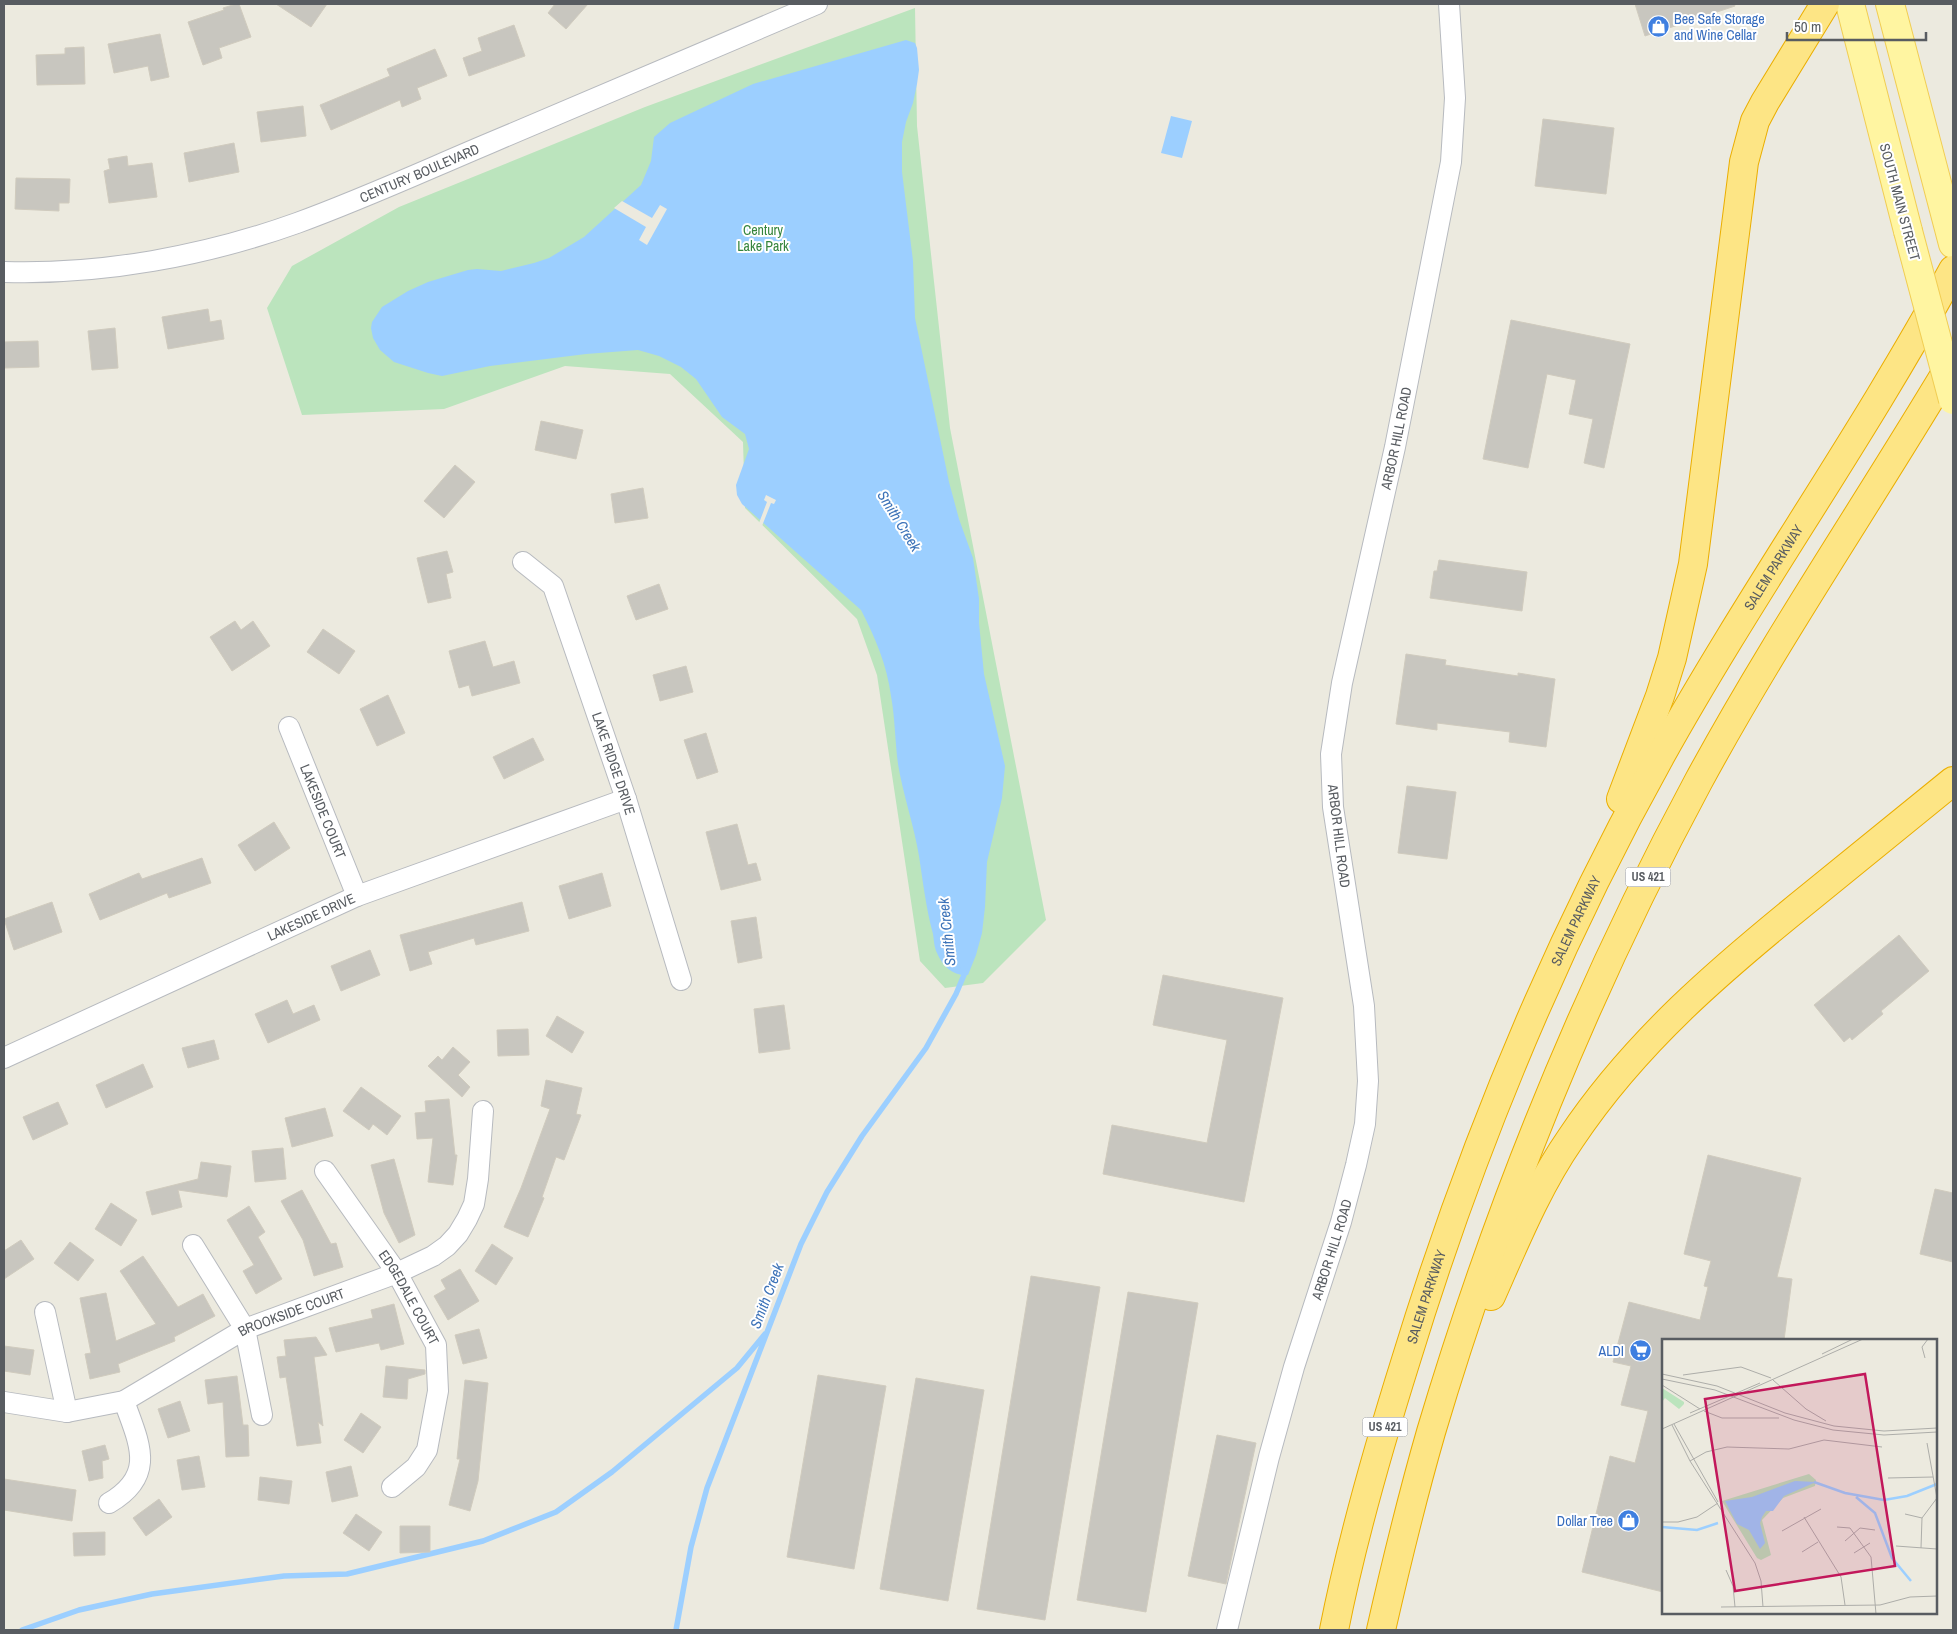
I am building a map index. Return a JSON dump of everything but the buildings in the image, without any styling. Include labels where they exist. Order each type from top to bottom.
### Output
[{"type":"highway","points":[[1566,943],[1660,696],[1683,614],[1700,512],[1748,141],[1764,102],[1825,4]]},
{"type":"highway","name":"SALEM PARKWAY","points":[[1334,1630],[1386,1422],[1446,1235],[1485,1131],[1566,943],[1659,758],[1705,678],[1888,381],[1953,270]]},
{"type":"highway","name":"US 421","points":[[1381,1630],[1404,1532],[1430,1435],[1486,1259],[1528,1147],[1566,1054],[1607,962],[1643,887],[1699,780],[1749,693],[1953,361]]},
{"type":"highway","points":[[1430,1435],[1516,1237],[1541,1186],[1571,1137],[1623,1068],[1661,1027],[1737,956],[1950,786]]},
{"type":"main road","name":"SOUTH MAIN STREET","points":[[1850,4],[1953,400]]},
{"type":"main road","points":[[1890,4],[1953,244]]},
{"type":"street","name":"CENTURY BOULEVARD","points":[[4,272],[109,266],[202,251],[251,238],[345,204],[817,4]]},
{"type":"street","name":"ARBOR HILL ROAD","points":[[1228,1630],[1269,1457],[1294,1367],[1341,1222],[1365,1124],[1368,1081],[1364,1006],[1333,807],[1331,754],[1342,683],[1395,447],[1448,177],[1452,150],[1455,98],[1449,4]]},
{"type":"street","name":"LAKE RIDGE DRIVE","points":[[524,562],[553,586],[626,799],[681,980]]},
{"type":"street","name":"LAKESIDE COURT","points":[[289,727],[357,896]]},
{"type":"street","name":"LAKESIDE DRIVE","points":[[4,1058],[357,896],[626,799]]},
{"type":"street","name":"BROOKSIDE COURT","points":[[4,1402],[67,1412],[124,1401],[245,1329],[397,1273],[433,1256],[447,1246],[458,1234],[474,1204],[478,1179],[483,1111]]},
{"type":"street","name":"EDGEDALE COURT","points":[[326,1171],[397,1273],[436,1345],[438,1391],[426,1450],[416,1467],[392,1487]]},
{"type":"street","points":[[193,1244],[245,1329],[262,1415]]},
{"type":"street","points":[[45,1312],[67,1412]]},
{"type":"street","points":[[109,1503],[124,1494],[129,1488],[140,1465],[141,1457],[138,1440],[124,1401]]},
{"type":"green space","name":"Century Lake Park","points":[[915,8],[917,126],[950,428],[1046,920],[983,983],[945,988],[920,961],[877,675],[857,619],[745,508],[743,442],[670,374],[565,366],[444,409],[302,415],[267,308],[292,266],[399,207],[645,107]]},
{"type":"water","name":"Century Lake Park","points":[[906,40],[915,43],[919,70],[913,103],[906,122],[902,142],[902,172],[913,261],[915,318],[949,482],[959,519],[973,558],[979,599],[979,623],[984,674],[1005,766],[1002,798],[987,862],[982,933],[968,975],[958,974],[949,970],[939,958],[935,948],[917,844],[898,764],[889,685],[880,652],[871,630],[861,610],[742,504],[737,495],[736,485],[749,449],[745,434],[722,417],[696,379],[681,367],[659,356],[638,350],[586,354],[490,366],[442,376],[394,362],[380,350],[373,338],[371,328],[372,322],[382,307],[408,291],[428,282],[468,270],[501,271],[534,263],[549,258],[584,237],[641,185],[651,161],[654,137],[670,123],[753,84]]},
{"type":"water","points":[[1171,116],[1192,121],[1182,158],[1161,153]]},
{"type":"pier","points":[[622,201],[652,218],[660,205],[667,209],[647,245],[639,240],[646,227],[614,208]]},
{"type":"pier","points":[[766,495],[776,500],[774,504],[771,503],[762,526],[759,523],[767,502],[764,500]]},
{"type":"waterway","name":"Smith Creek","points":[[676,1630],[691,1547],[707,1488],[801,1244],[827,1192],[862,1136],[926,1048],[956,994],[964,975],[963,969]]},
{"type":"waterway","points":[[22,1630],[79,1610],[152,1594],[284,1576],[347,1574],[483,1541],[556,1512],[612,1472],[737,1368],[765,1334]]},
{"type":"place","name":"Bee Safe Storage and Wine Cellar","points":[[1658,27]]},
{"type":"place","name":"ALDI","points":[[1640,1351]]},
{"type":"place","name":"Dollar Tree","points":[[1629,1521]]}]
